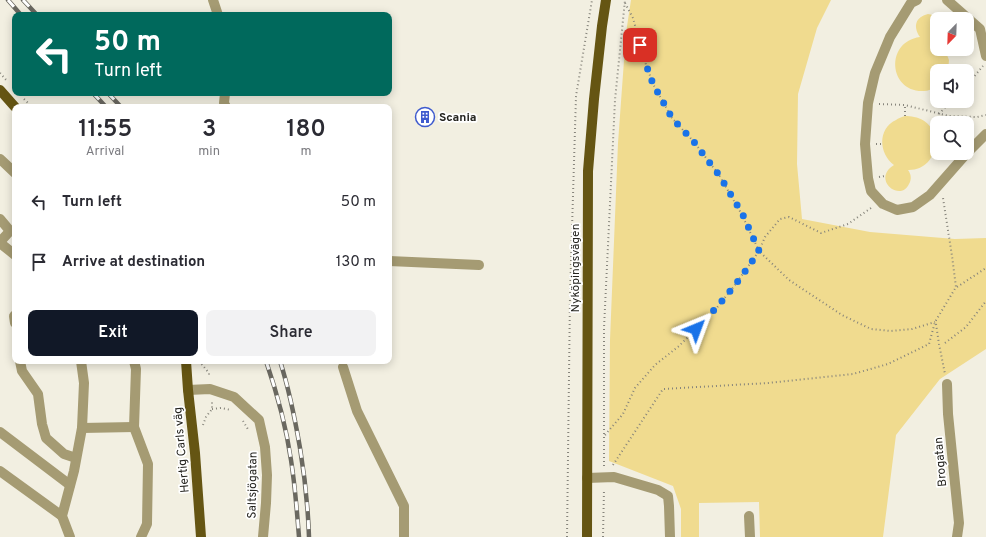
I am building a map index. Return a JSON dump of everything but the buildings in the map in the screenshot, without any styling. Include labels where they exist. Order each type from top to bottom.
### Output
[{"type":"main road","name":"Nyköpingsvägen","points":[[587,537],[588,171],[594,99],[606,0]]},
{"type":"main road","points":[[0,90],[12,104]]},
{"type":"main road","name":"Hertig Carls väg","points":[[186,364],[201,537]]},
{"type":"street","points":[[213,0],[217,12]]},
{"type":"street","points":[[918,0],[910,3],[890,37],[875,73],[868,103],[865,144],[868,178],[871,191],[880,202],[897,210],[913,207],[930,195],[961,160]]},
{"type":"street","points":[[948,0],[980,29],[986,56]]},
{"type":"street","points":[[974,146],[986,134]]},
{"type":"street","points":[[0,160],[12,170]]},
{"type":"street","points":[[0,219],[10,231],[0,243],[12,253]]},
{"type":"street","points":[[392,261],[479,265]]},
{"type":"street","points":[[21,364],[22,371],[38,394],[42,424],[46,438],[64,454],[76,458]]},
{"type":"street","points":[[62,516],[82,428],[84,383],[81,364]]},
{"type":"street","points":[[135,364],[136,369],[134,427],[148,464],[147,524],[141,537]]},
{"type":"street","points":[[343,367],[357,411],[404,506],[404,537]]},
{"type":"street","name":"Brogatan","points":[[947,384],[948,414],[959,523],[957,537]]},
{"type":"street","name":"Saltsjögatan","points":[[188,390],[210,389],[234,397],[259,420],[265,447],[267,475],[263,537]]},
{"type":"street","points":[[82,428],[134,427]]},
{"type":"street","points":[[0,432],[70,485]]},
{"type":"street","points":[[0,471],[62,516],[70,537]]},
{"type":"street","points":[[587,478],[614,477],[658,490],[668,496],[670,537]]},
{"type":"street","points":[[750,516],[750,537]]},
{"type":"path","points":[[567,537],[570,295],[576,96],[592,0]]},
{"type":"path","points":[[624,1],[633,18],[644,59],[653,84],[672,118],[694,142],[719,175],[742,213],[759,251],[789,280],[842,314],[871,329],[891,331],[912,329],[935,322]]},
{"type":"path","points":[[624,1],[615,100],[605,320],[604,435],[623,414],[635,388],[656,365],[679,346],[715,310],[739,280],[759,251],[765,237],[780,219],[789,217],[821,233],[848,224],[880,202]]},
{"type":"path","points":[[974,77],[986,63]]},
{"type":"path","points":[[868,103],[905,106],[949,116],[978,117],[986,115]]},
{"type":"path","points":[[905,106],[905,116]]},
{"type":"path","points":[[939,114],[945,108]]},
{"type":"path","points":[[940,183],[956,287]]},
{"type":"path","points":[[604,478],[663,389],[768,383],[853,374],[888,364],[930,344],[935,322],[956,287],[986,268]]},
{"type":"path","points":[[945,343],[966,327],[986,301]]},
{"type":"path","points":[[935,322],[947,384]]},
{"type":"path","points":[[212,409],[221,408],[229,410],[235,414]]},
{"type":"path","points":[[240,417],[252,437]]},
{"type":"shaded area","points":[[631,0],[831,0],[817,28],[798,94],[797,164],[802,219],[870,232],[955,239],[986,238],[986,349],[940,379],[896,435],[883,537],[760,537],[759,502],[699,503],[699,537],[681,537],[681,509],[673,486],[609,461],[610,340],[618,143],[626,33]]},
{"type":"shaded area","points":[[930,14],[930,56],[947,56],[949,60],[949,64],[930,64],[930,90],[924,91],[912,89],[904,84],[898,76],[895,67],[896,57],[901,48],[908,41],[920,37],[916,30],[916,23],[920,17]]},
{"type":"shaded area","points":[[905,116],[913,117],[924,121],[930,127],[930,159],[919,168],[908,170],[911,180],[905,189],[900,191],[894,190],[886,182],[885,177],[894,165],[885,155],[882,142],[886,129],[890,124]]},
{"type":"railway","points":[[8,0],[18,12]]},
{"type":"railway","points":[[23,0],[34,12]]},
{"type":"railway","points":[[96,96],[103,104]]},
{"type":"railway","points":[[111,96],[118,104]]},
{"type":"railway","points":[[267,364],[287,435],[295,488],[299,537]]},
{"type":"railway","points":[[281,364],[292,404],[300,448],[306,492],[309,537]]},
{"type":"place","name":"Scania","points":[[425,117]]},
{"type":"route","points":[[640,45],[653,84],[672,118],[694,142],[719,175],[742,213],[759,251],[722,302],[696,329]]}]
